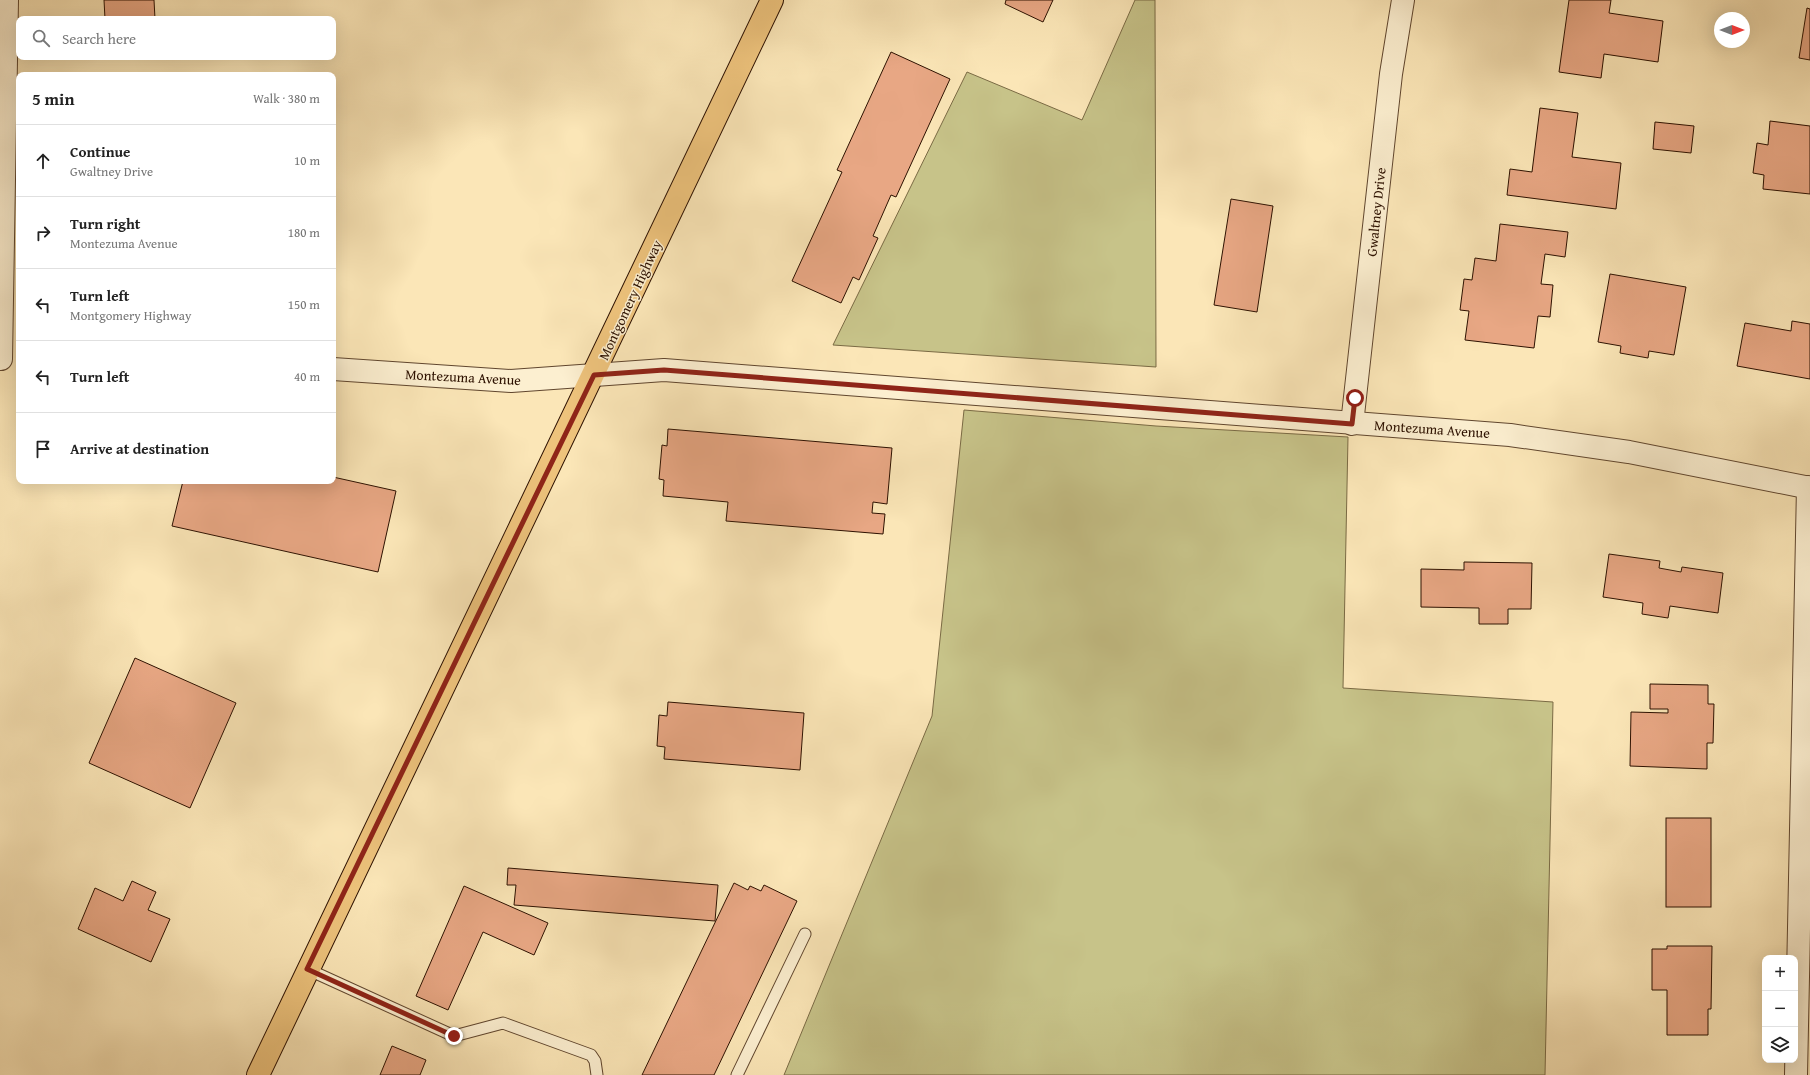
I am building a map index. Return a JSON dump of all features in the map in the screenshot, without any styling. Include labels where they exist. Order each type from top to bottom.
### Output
[{"type":"main road","name":"Montgomery Highway","points":[[258,1075],[307,969],[594,375],[772,0]]},
{"type":"street","points":[[7,0],[7,359]]},
{"type":"street","name":"Gwaltney Drive","points":[[1352,424],[1391,74],[1403,0]]},
{"type":"street","name":"Montezuma Avenue","points":[[336,369],[511,381],[664,370],[1510,435],[1629,452],[1809,487]]},
{"type":"street","points":[[1796,1075],[1809,487]]},
{"type":"lane","points":[[737,1075],[805,934]]},
{"type":"lane","points":[[307,969],[454,1036],[503,1023],[518,1028],[591,1055],[595,1061],[597,1075]]},
{"type":"shaded area","points":[[1135,0],[1155,0],[1156,367],[833,345],[967,72],[1082,120]]},
{"type":"shaded area","points":[[964,410],[1156,426],[1348,437],[1343,688],[1553,702],[1545,1075],[784,1075],[932,716]]},
{"type":"building","points":[[104,0],[154,0],[155,16],[105,16]]},
{"type":"building","points":[[1006,0],[1053,0],[1043,22],[1005,4]]},
{"type":"building","points":[[1569,0],[1611,0],[1609,13],[1663,21],[1658,62],[1604,54],[1601,78],[1559,72]]},
{"type":"building","points":[[1807,8],[1810,9],[1810,60],[1799,58]]},
{"type":"building","points":[[891,52],[950,79],[896,197],[891,195],[873,236],[878,238],[859,280],[853,277],[841,303],[792,281],[842,172],[837,170]]},
{"type":"building","points":[[1540,108],[1578,113],[1572,157],[1621,163],[1616,209],[1507,195],[1510,169],[1532,172]]},
{"type":"building","points":[[1770,121],[1810,126],[1810,194],[1763,189],[1764,175],[1753,173],[1757,143],[1768,145]]},
{"type":"building","points":[[1655,122],[1694,126],[1691,153],[1653,149]]},
{"type":"building","points":[[1231,199],[1273,206],[1257,312],[1214,305]]},
{"type":"building","points":[[1500,224],[1568,232],[1565,257],[1545,254],[1541,284],[1553,285],[1550,317],[1538,316],[1534,348],[1465,340],[1469,311],[1460,310],[1464,279],[1472,280],[1475,258],[1496,261]]},
{"type":"building","points":[[1610,274],[1686,287],[1674,355],[1649,351],[1648,358],[1620,353],[1621,346],[1598,342]]},
{"type":"building","points":[[1792,321],[1810,324],[1810,379],[1737,366],[1745,323],[1791,331]]},
{"type":"building","points":[[668,429],[892,448],[887,504],[873,502],[872,513],[885,514],[883,534],[726,521],[728,502],[663,496],[664,480],[659,479],[662,445],[667,446]]},
{"type":"building","points":[[336,478],[396,491],[378,572],[172,526],[182,484],[336,484]]},
{"type":"building","points":[[1609,554],[1660,561],[1659,568],[1681,572],[1682,567],[1723,573],[1718,613],[1670,606],[1668,618],[1642,614],[1643,603],[1603,597]]},
{"type":"building","points":[[1464,562],[1532,563],[1531,609],[1508,609],[1508,624],[1479,624],[1479,608],[1421,607],[1421,569],[1464,570]]},
{"type":"building","points":[[135,658],[236,703],[190,808],[89,763]]},
{"type":"building","points":[[1650,684],[1708,685],[1708,704],[1714,704],[1713,743],[1707,743],[1707,769],[1630,766],[1631,712],[1668,713],[1668,709],[1650,709]]},
{"type":"building","points":[[668,702],[804,713],[800,770],[664,759],[665,747],[657,746],[659,715],[667,716]]},
{"type":"building","points":[[1666,818],[1711,818],[1711,907],[1666,907]]},
{"type":"building","points":[[508,868],[718,885],[715,921],[514,905],[516,885],[507,885]]},
{"type":"building","points":[[132,881],[156,892],[148,910],[170,919],[151,962],[78,929],[95,888],[123,901]]},
{"type":"building","points":[[734,883],[748,890],[750,886],[761,891],[764,885],[797,901],[714,1075],[642,1075]]},
{"type":"building","points":[[464,886],[548,923],[534,955],[483,932],[448,1010],[416,996]]},
{"type":"building","points":[[1667,946],[1712,946],[1711,1009],[1708,1009],[1708,1035],[1667,1035],[1667,990],[1652,990],[1652,949],[1667,949]]},
{"type":"building","points":[[392,1046],[426,1060],[420,1075],[380,1075]]},
{"type":"route","points":[[454,1036],[307,969],[594,375],[664,370],[1352,424],[1355,398]]}]
